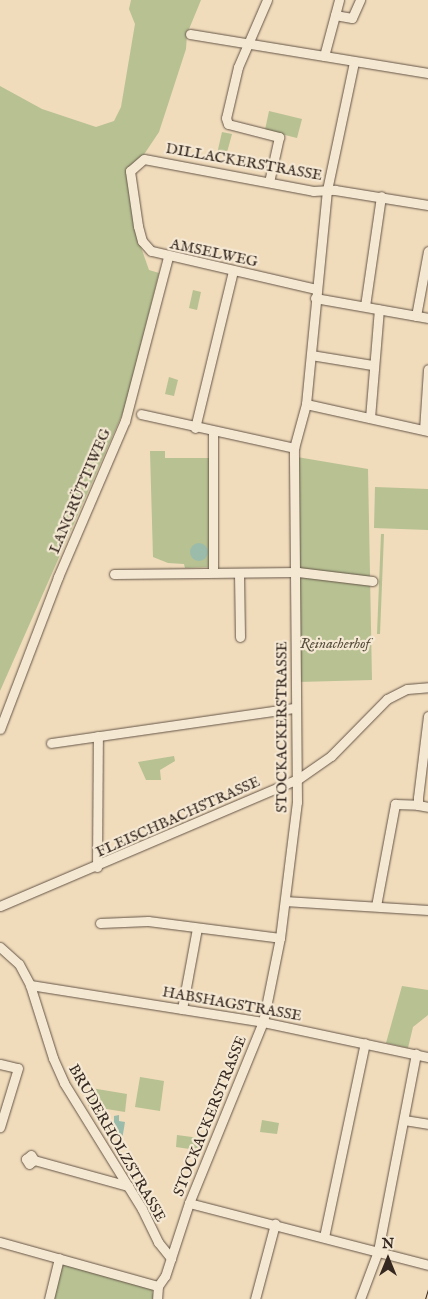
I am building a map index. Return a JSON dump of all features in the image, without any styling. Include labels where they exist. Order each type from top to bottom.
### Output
[{"type":"street","points":[[267,0],[238,67],[226,118],[228,124],[280,137],[269,182]]},
{"type":"street","points":[[324,56],[339,0]]},
{"type":"street","points":[[334,15],[352,18],[360,0]]},
{"type":"street","points":[[190,34],[354,62],[428,72]]},
{"type":"street","name":"STOCKACKERSTRASSE","points":[[171,1258],[189,1203],[263,1022],[280,938],[298,779],[294,448],[306,404],[315,293],[327,190],[354,62]]},
{"type":"street","name":"DILLACKERSTRASSE","points":[[144,159],[313,191],[327,190],[380,196],[428,205]]},
{"type":"street","name":"AMSELWEG","points":[[144,159],[130,171],[138,226],[142,241],[151,251],[168,257],[233,271],[365,306],[428,318]]},
{"type":"street","points":[[365,306],[380,196]]},
{"type":"street","points":[[416,316],[428,251]]},
{"type":"street","name":"LANGRÜTTIWEG","points":[[0,729],[58,577],[127,416],[168,257]]},
{"type":"street","points":[[195,428],[233,271]]},
{"type":"street","points":[[370,418],[372,365],[379,309]]},
{"type":"street","points":[[311,355],[372,365]]},
{"type":"street","points":[[306,404],[426,431],[428,369]]},
{"type":"street","points":[[141,414],[195,428],[294,448]]},
{"type":"street","points":[[213,432],[213,572]]},
{"type":"street","points":[[114,574],[295,572],[372,581]]},
{"type":"street","points":[[239,573],[240,637]]},
{"type":"street","name":"FLEISCHBACHSTRASSE","points":[[0,906],[97,867],[298,779],[331,756],[387,699],[407,690],[428,687]]},
{"type":"street","points":[[51,743],[296,708]]},
{"type":"street","points":[[418,805],[428,716]]},
{"type":"street","points":[[97,867],[98,736]]},
{"type":"street","points":[[376,906],[395,804],[428,806]]},
{"type":"street","points":[[285,901],[428,910]]},
{"type":"street","points":[[100,923],[129,920],[280,938]]},
{"type":"street","points":[[182,1009],[197,928]]},
{"type":"street","name":"BRUDERHOLZSTRASSE","points":[[0,947],[19,964],[30,984],[53,1058],[64,1083],[128,1186],[158,1242],[171,1258]]},
{"type":"street","name":"HABSHAGSTRASSE","points":[[30,984],[263,1022],[428,1057]]},
{"type":"street","points":[[324,1237],[365,1044]]},
{"type":"street","points":[[360,1299],[378,1251],[416,1054]]},
{"type":"street","points":[[0,1064],[18,1068],[0,1127]]},
{"type":"street","points":[[404,1120],[428,1124]]},
{"type":"street","points":[[34,1160],[128,1186]]},
{"type":"street","points":[[189,1203],[378,1251],[428,1266]]},
{"type":"street","points":[[255,1299],[275,1224]]},
{"type":"street","points":[[0,1242],[158,1286]]},
{"type":"street","points":[[49,1299],[59,1258]]},
{"type":"street","points":[[157,1299],[158,1286],[166,1276],[171,1258]]},
{"type":"green space","points":[[131,0],[201,0],[187,34],[186,49],[159,132],[141,159],[127,170],[136,233],[149,270],[159,273],[125,408],[0,691],[0,86],[42,109],[96,127],[114,121],[121,107],[135,24],[129,9]]},
{"type":"green space","points":[[269,111],[302,119],[297,138],[265,130]]},
{"type":"green space","points":[[222,132],[232,134],[226,156],[217,154]]},
{"type":"green space","points":[[193,290],[201,292],[197,310],[189,308]]},
{"type":"green space","points":[[169,377],[178,380],[174,396],[165,394]]},
{"type":"green space","points":[[150,451],[165,451],[165,458],[211,458],[212,567],[185,568],[184,564],[168,563],[153,557]]},
{"type":"green space","name":"Reinacherhof","points":[[297,457],[368,469],[372,680],[298,682]]},
{"type":"green space","points":[[375,487],[428,489],[428,530],[374,528]]},
{"type":"green space","points":[[381,534],[384,534],[380,634],[377,634]]},
{"type":"green space","points":[[174,756],[175,761],[160,770],[161,780],[146,780],[138,762]]},
{"type":"green space","points":[[402,986],[428,990],[428,1015],[413,1027],[408,1048],[386,1043]]},
{"type":"green space","points":[[140,1077],[164,1081],[160,1111],[135,1107]]},
{"type":"green space","points":[[91,1088],[127,1094],[125,1112],[88,1106]]},
{"type":"green space","points":[[262,1120],[279,1123],[277,1134],[260,1132]]},
{"type":"green space","points":[[177,1135],[207,1139],[203,1151],[176,1147]]},
{"type":"green space","points":[[64,1262],[151,1286],[154,1299],[52,1299],[60,1263]]},
{"type":"shaded area","points":[[195,543],[203,543],[208,548],[206,559],[195,561],[190,556],[190,548]]},
{"type":"shaded area","points":[[119,1115],[119,1121],[125,1122],[122,1140],[119,1133],[114,1131],[114,1116]]},
{"type":"tram line","points":[[425,1299],[428,1289]]}]
